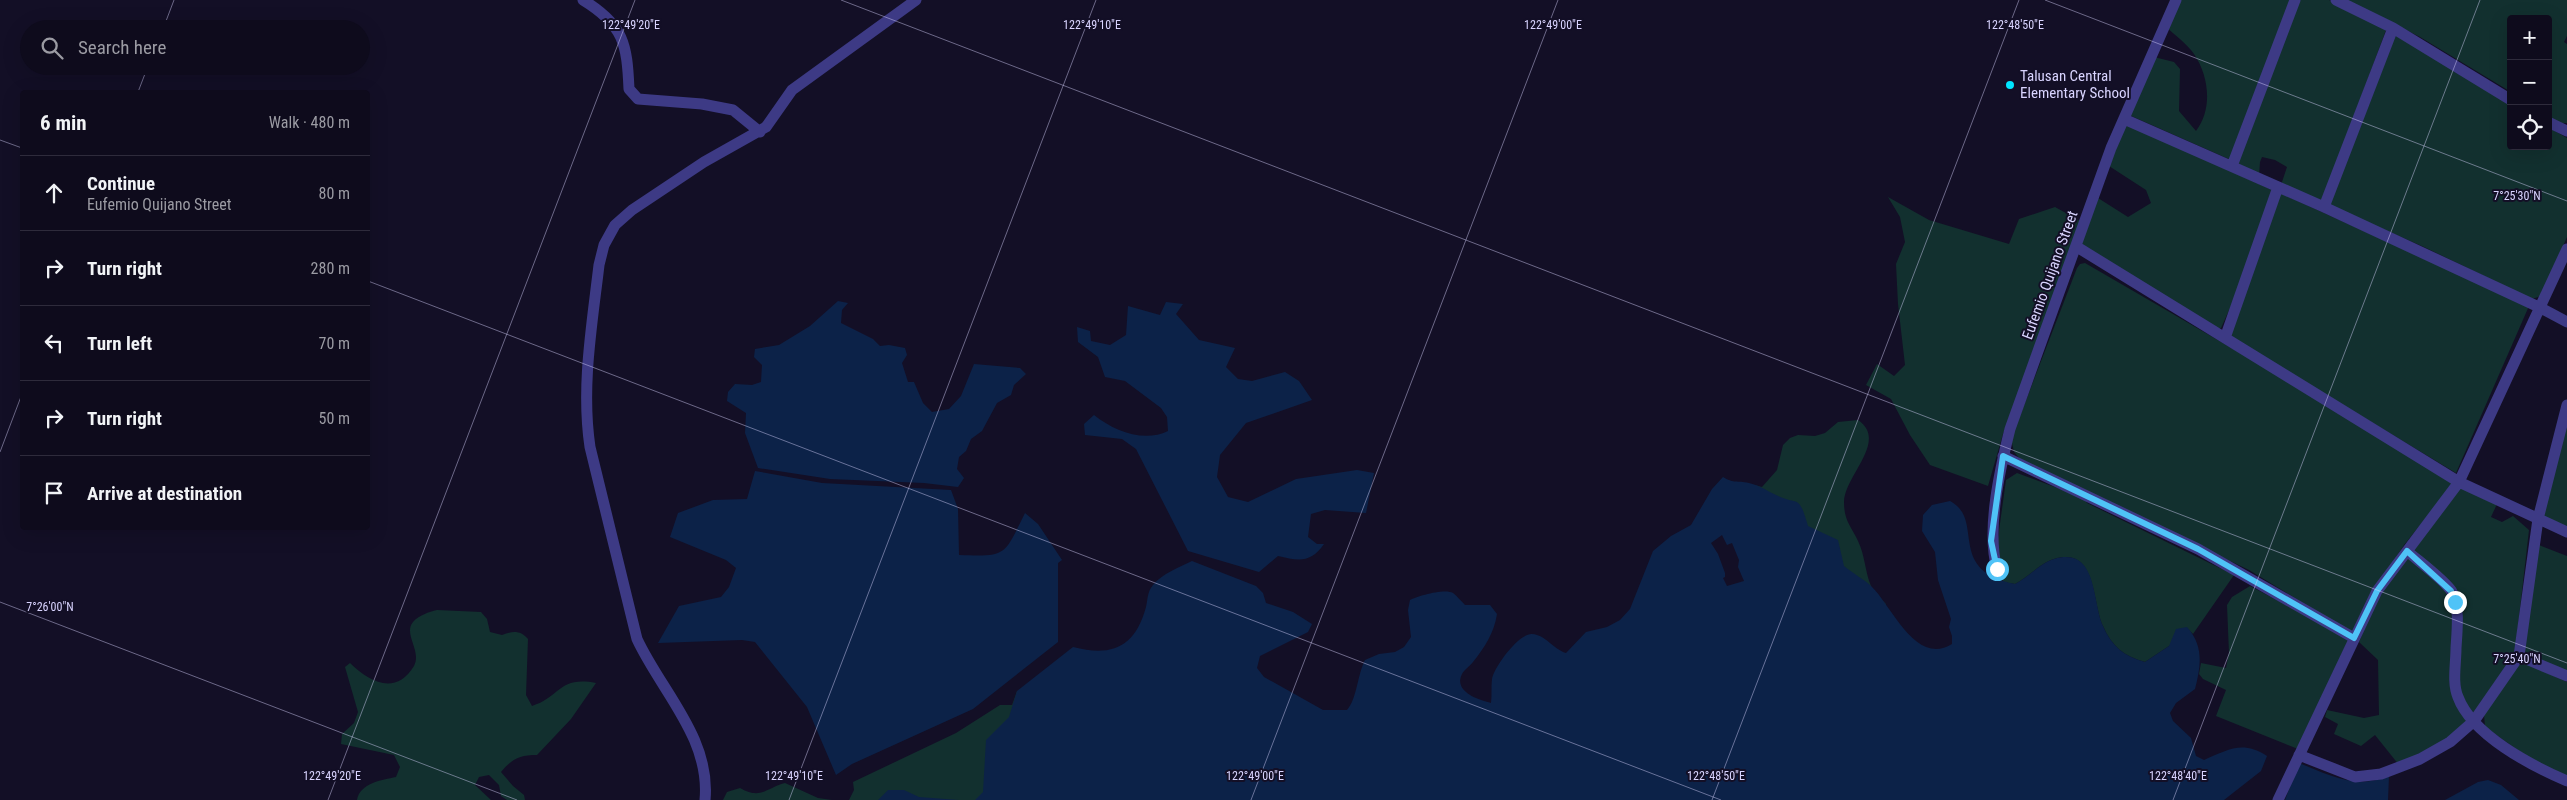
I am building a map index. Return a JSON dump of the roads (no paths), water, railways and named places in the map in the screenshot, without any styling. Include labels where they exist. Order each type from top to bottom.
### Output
[{"type":"street","points":[[583,0],[608,18],[620,32],[626,54],[629,89],[632,95],[638,99],[702,104],[733,110],[760,132]]},
{"type":"street","points":[[705,800],[705,771],[697,743],[649,665],[637,639],[590,447],[586,418],[586,390],[599,265],[604,245],[615,225],[632,210],[704,162],[760,132],[766,127],[792,90],[916,0]]},
{"type":"street","name":"Eufemio Quijano Street","points":[[1997,569],[1991,541],[2003,456],[2010,429],[2124,119],[2176,0]]},
{"type":"street","points":[[2232,166],[2295,0]]},
{"type":"street","points":[[2336,0],[2392,28],[2507,98]]},
{"type":"street","points":[[2324,207],[2392,28]]},
{"type":"street","points":[[2124,119],[2324,207],[2541,308],[2567,322]]},
{"type":"street","points":[[2552,124],[2567,131]]},
{"type":"street","points":[[2225,338],[2278,187]]},
{"type":"street","points":[[2077,247],[2459,482],[2567,532]]},
{"type":"street","points":[[2278,800],[2377,591],[2459,482],[2567,249]]},
{"type":"street","points":[[2300,755],[2348,776],[2374,776],[2435,752],[2474,721],[2518,656],[2538,519],[2567,405]]},
{"type":"street","points":[[2003,456],[2198,549],[2354,638]]},
{"type":"street","points":[[2407,551],[2451,591],[2455,602],[2457,695],[2463,708],[2474,721],[2521,758],[2567,781]]},
{"type":"street","points":[[2518,656],[2567,676]]},
{"type":"water","points":[[838,301],[848,303],[842,310],[841,323],[873,339],[880,346],[889,345],[905,348],[907,355],[902,363],[908,382],[914,382],[923,403],[932,412],[949,409],[961,396],[974,364],[1020,368],[1026,374],[1014,385],[1011,395],[997,403],[982,431],[971,439],[966,451],[959,457],[957,469],[964,478],[958,487],[924,483],[830,479],[758,468],[745,433],[746,413],[727,401],[728,392],[735,384],[752,385],[761,382],[762,365],[754,357],[755,349],[779,345],[810,326]]},
{"type":"water","points":[[1166,302],[1183,304],[1176,314],[1199,340],[1235,348],[1226,367],[1238,379],[1252,381],[1285,372],[1299,381],[1312,400],[1246,423],[1220,455],[1217,477],[1228,497],[1248,502],[1296,479],[1357,470],[1374,473],[1366,513],[1325,510],[1311,514],[1308,537],[1317,544],[1324,544],[1314,555],[1304,559],[1278,556],[1259,572],[1188,551],[1136,449],[1122,439],[1085,435],[1084,424],[1094,415],[1111,426],[1130,434],[1149,436],[1168,431],[1167,417],[1161,408],[1125,381],[1105,377],[1098,357],[1078,342],[1077,327],[1090,331],[1091,341],[1110,345],[1126,335],[1128,306],[1160,315]]},
{"type":"water","points":[[755,471],[822,483],[951,490],[958,509],[959,555],[996,554],[1008,545],[1013,538],[1025,513],[1038,524],[1062,560],[1058,563],[1058,642],[973,709],[852,764],[836,775],[807,707],[755,642],[742,640],[658,643],[679,606],[721,597],[729,587],[736,568],[726,560],[670,537],[678,513],[713,500],[747,499]]},
{"type":"water","points":[[1723,477],[1733,481],[1756,485],[1800,504],[1808,526],[1838,540],[1844,566],[1872,587],[1906,631],[1916,641],[1927,647],[1939,649],[1952,644],[1949,627],[1951,619],[1938,580],[1935,552],[1922,531],[1923,515],[1932,505],[1950,501],[1960,509],[1966,520],[1973,557],[1980,568],[1994,577],[2015,584],[2054,559],[2068,557],[2079,561],[2086,568],[2091,579],[2106,633],[2125,654],[2145,662],[2169,646],[2176,629],[2187,627],[2192,634],[2200,656],[2195,689],[2176,703],[2170,713],[2173,721],[2191,738],[2196,756],[2204,760],[2235,748],[2250,748],[2267,756],[2261,771],[2224,800],[975,800],[983,792],[986,740],[1009,717],[1017,691],[1073,647],[1099,651],[1110,650],[1120,646],[1135,632],[1141,621],[1153,585],[1166,574],[1192,561],[1256,586],[1263,593],[1266,603],[1293,612],[1312,624],[1308,632],[1260,656],[1257,668],[1264,677],[1323,710],[1347,710],[1353,700],[1365,660],[1379,654],[1395,652],[1404,647],[1411,637],[1408,610],[1410,600],[1444,591],[1455,594],[1465,605],[1490,605],[1497,614],[1491,634],[1472,664],[1463,672],[1460,680],[1461,686],[1469,694],[1491,703],[1492,679],[1497,667],[1514,645],[1527,635],[1537,635],[1566,653],[1586,632],[1607,627],[1620,620],[1630,609],[1653,551],[1671,536],[1691,525],[1712,489]]},
{"type":"water","points":[[2299,763],[2332,776],[2354,781],[2366,782],[2389,776],[2388,800],[2285,800]]},
{"type":"water","points":[[2488,780],[2501,785],[2519,800],[2445,800],[2478,782]]},
{"type":"water","points":[[888,790],[904,790],[919,797],[959,800],[878,800]]},
{"type":"place","name":"Talusan Central Elementary School","points":[[2010,85]]}]
